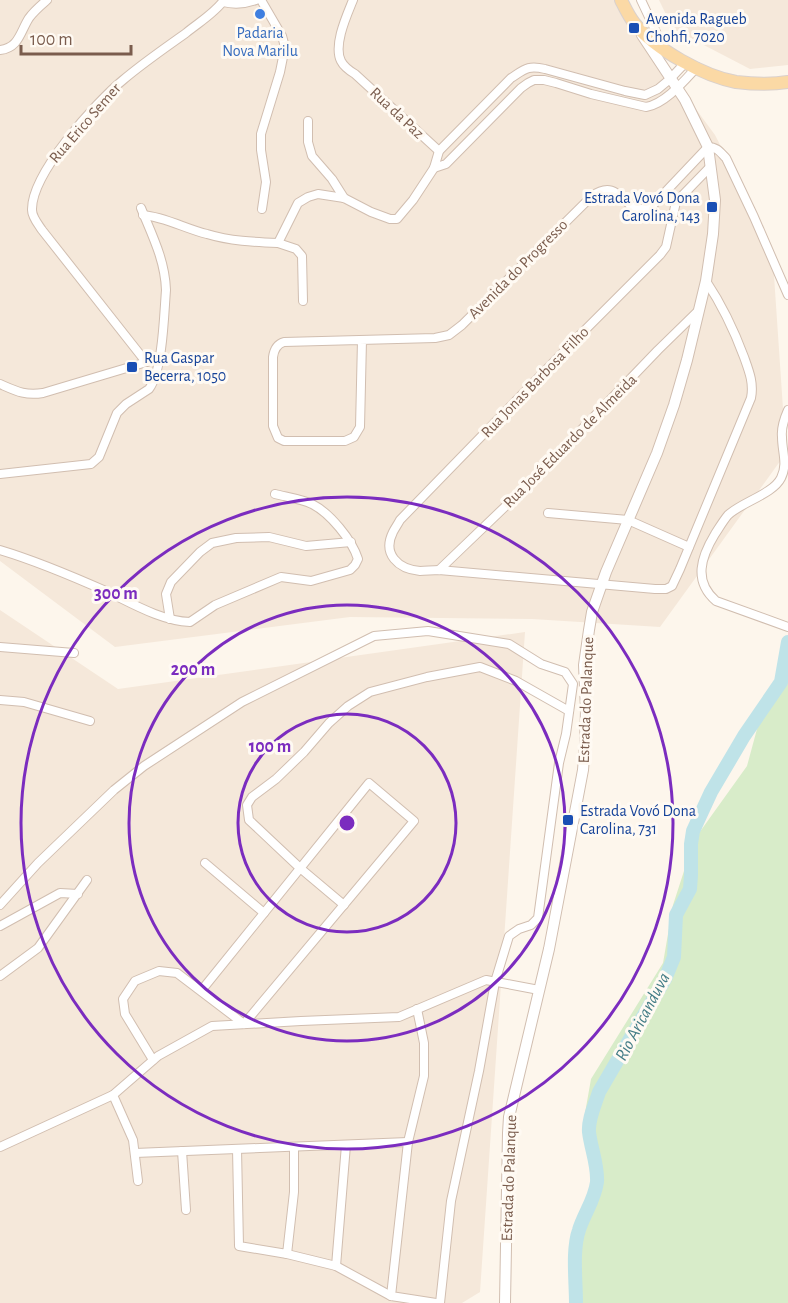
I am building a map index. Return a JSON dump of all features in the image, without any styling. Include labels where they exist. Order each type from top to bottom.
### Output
[{"type":"main road","points":[[621,0],[634,22],[651,39],[691,65],[734,81],[760,84],[788,82]]},
{"type":"street","points":[[0,50],[16,43],[34,11],[47,0]]},
{"type":"street","points":[[224,1],[233,5],[256,0]]},
{"type":"street","points":[[261,0],[282,36],[285,47],[280,72],[261,134],[266,182],[262,209]]},
{"type":"street","name":"Rua da Paz","points":[[353,0],[342,30],[339,53],[344,65],[439,151]]},
{"type":"street","points":[[641,0],[665,49]]},
{"type":"street","name":"Rua Erico Semer","points":[[146,362],[42,230],[32,212],[33,201],[51,161],[110,92],[224,1]]},
{"type":"street","name":"Estrada do Palanque","points":[[505,1303],[508,1133],[512,1103],[549,949],[583,770],[586,722],[584,665],[592,612],[601,585],[657,453],[674,405],[706,281],[715,217],[708,147],[693,114],[634,22]]},
{"type":"street","points":[[434,168],[446,164],[513,95],[528,83],[544,80],[591,94],[653,106],[691,65]]},
{"type":"street","points":[[278,243],[294,209],[302,199],[318,194],[344,198],[371,212],[394,219],[399,217],[434,168],[439,151],[511,78],[528,68],[534,66],[639,95],[652,93],[674,83]]},
{"type":"street","points":[[308,121],[308,142],[312,156],[332,179],[344,198]]},
{"type":"street","points":[[708,147],[720,151],[726,158],[786,285],[788,295]]},
{"type":"street","name":"Avenida do Progresso","points":[[362,340],[360,427],[354,437],[345,441],[284,441],[278,438],[273,426],[273,357],[277,346],[284,342],[435,338],[449,335],[599,190],[614,191],[634,208],[648,208],[708,147]]},
{"type":"street","name":"Rua Jonas Barbosa Filho","points":[[689,547],[674,583],[669,588],[655,589],[439,570],[420,571],[398,564],[390,551],[392,533],[400,520],[660,255],[666,247],[676,202],[710,166]]},
{"type":"street","points":[[0,474],[91,464],[99,457],[117,413],[149,389],[155,380],[160,359],[166,278],[162,259],[142,211],[186,228],[233,240],[278,243],[296,249],[304,261],[303,301]]},
{"type":"street","points":[[548,513],[628,520],[689,547],[751,398],[752,387],[751,378],[728,317],[706,281]]},
{"type":"street","name":"Rua José Eduardo de Almeida","points":[[439,570],[536,477],[699,310]]},
{"type":"street","points":[[0,384],[22,393],[43,393],[160,359]]},
{"type":"street","points":[[784,626],[716,601],[708,595],[700,566],[712,539],[728,516],[780,482],[785,466],[782,429],[788,410]]},
{"type":"street","points":[[0,550],[63,572],[170,619],[190,622],[215,604],[281,577],[310,581],[350,570],[355,566],[358,559],[351,542],[319,508],[275,494]]},
{"type":"street","points":[[170,619],[166,600],[167,588],[200,552],[212,543],[236,538],[269,537],[306,546],[351,542]]},
{"type":"street","points":[[0,905],[38,863],[114,790],[144,766],[242,702],[374,636],[428,631],[509,644],[541,664],[565,672],[573,684],[559,763],[538,918],[531,925],[509,936],[495,982],[479,1071],[451,1201],[438,1303],[391,1296],[336,1266],[287,1254],[239,1246],[237,1149]]},
{"type":"street","points":[[0,647],[74,653]]},
{"type":"street","points":[[344,905],[249,820],[247,805],[252,797],[276,779],[348,706],[370,692],[426,676],[480,667],[516,681],[569,711]]},
{"type":"street","points":[[0,700],[24,702],[90,721]]},
{"type":"street","points":[[201,991],[369,783],[414,821],[244,1024]]},
{"type":"street","points":[[206,863],[264,913]]},
{"type":"street","points":[[0,976],[38,948],[87,880]]},
{"type":"street","points":[[0,926],[60,893],[78,894]]},
{"type":"street","points":[[153,1060],[124,1014],[123,999],[135,981],[159,971],[177,973],[244,1024]]},
{"type":"street","points":[[0,1147],[113,1095],[158,1056],[212,1026],[399,1017],[486,980],[539,990]]},
{"type":"street","points":[[391,1296],[408,1142],[424,1076],[424,1043],[417,1010]]},
{"type":"street","points":[[113,1095],[133,1140],[138,1181]]},
{"type":"street","points":[[135,1153],[408,1142]]},
{"type":"street","points":[[336,1266],[346,1145]]},
{"type":"street","points":[[287,1254],[294,1192],[294,1147]]},
{"type":"street","points":[[182,1151],[186,1210]]},
{"type":"shaded area","points":[[0,0],[622,0],[648,44],[715,135],[772,246],[786,453],[660,627],[532,619],[350,617],[115,647],[0,561]]},
{"type":"shaded area","points":[[659,0],[788,0],[788,65],[750,69],[673,29]]},
{"type":"shaded area","points":[[0,610],[118,689],[525,632],[480,1292],[462,1303],[0,1303]]},
{"type":"green space","points":[[788,668],[788,1303],[569,1303],[578,1274],[572,1241],[594,1174],[582,1130],[591,1079],[663,963],[673,905],[694,840],[747,766],[760,718]]},
{"type":"waterway","name":"Rio Aricanduva","points":[[576,1303],[577,1238],[597,1182],[589,1132],[592,1112],[599,1092],[665,979],[674,957],[676,915],[690,889],[693,831],[711,792],[744,736],[781,682],[788,642]]},
{"type":"place","name":"Padaria Nova Marilu","points":[[260,14]]},
{"type":"place","name":"Avenida Ragueb Chohfi, 7020","points":[[634,28]]},
{"type":"place","name":"Estrada Vovó Dona Carolina, 143","points":[[712,207]]},
{"type":"place","name":"Rua Gaspar Becerra, 1050","points":[[132,367]]},
{"type":"place","name":"Estrada Vovó Dona Carolina, 731","points":[[568,820]]}]
